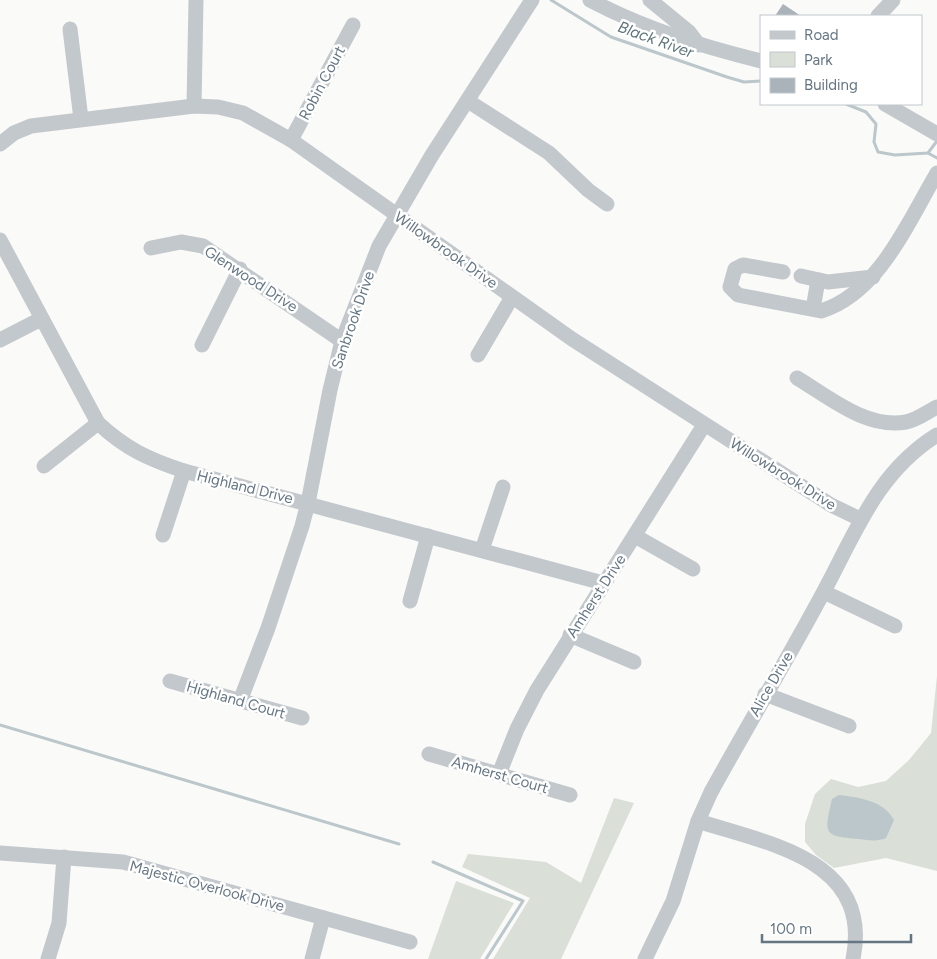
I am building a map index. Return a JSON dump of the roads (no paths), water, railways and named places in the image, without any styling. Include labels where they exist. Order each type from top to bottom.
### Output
[{"type":"street","points":[[194,106],[196,0]]},
{"type":"street","name":"Sanbrook Drive","points":[[240,701],[268,628],[308,503],[330,390],[342,340],[379,246],[432,155],[532,0]]},
{"type":"street","points":[[590,0],[643,26],[699,45],[760,61]]},
{"type":"street","points":[[650,0],[689,32],[699,45]]},
{"type":"street","points":[[879,15],[893,0]]},
{"type":"street","name":"Robin Court","points":[[291,140],[353,25]]},
{"type":"street","points":[[70,29],[81,119]]},
{"type":"street","points":[[468,101],[549,153],[588,190],[607,204]]},
{"type":"street","points":[[886,105],[935,134]]},
{"type":"street","name":"Willowbrook Drive","points":[[0,144],[14,133],[32,126],[81,119],[194,106],[218,107],[244,114],[291,140],[512,297],[704,425],[831,506],[860,519]]},
{"type":"street","points":[[783,272],[743,266],[735,269],[730,286],[738,295],[821,311],[833,307],[873,277],[937,173]]},
{"type":"street","name":"Highland Drive","points":[[0,240],[98,422],[132,451],[184,471],[603,584]]},
{"type":"street","name":"Glenwood Drive","points":[[151,248],[164,244],[190,243],[203,246],[240,269],[342,340]]},
{"type":"street","points":[[202,345],[240,269]]},
{"type":"street","points":[[801,276],[818,280],[843,281],[873,277]]},
{"type":"street","points":[[813,309],[818,280]]},
{"type":"street","points":[[478,355],[512,297]]},
{"type":"street","points":[[0,340],[41,319]]},
{"type":"street","points":[[797,378],[862,416],[880,421],[905,422],[937,407]]},
{"type":"street","points":[[44,466],[98,422]]},
{"type":"street","name":"Amherst Drive","points":[[499,774],[524,713],[570,635],[635,536],[704,425]]},
{"type":"street","name":"Alice Drive","points":[[646,959],[673,901],[698,821],[765,694],[824,592],[860,519],[889,475],[925,442],[937,435]]},
{"type":"street","points":[[163,535],[184,471]]},
{"type":"street","points":[[482,550],[504,487]]},
{"type":"street","points":[[410,601],[428,536]]},
{"type":"street","points":[[635,536],[693,568]]},
{"type":"street","points":[[824,592],[895,626]]},
{"type":"street","points":[[570,635],[634,662]]},
{"type":"street","name":"Highland Court","points":[[170,681],[302,718]]},
{"type":"street","points":[[765,694],[849,726]]},
{"type":"street","name":"Amherst Court","points":[[429,754],[570,795]]},
{"type":"street","points":[[698,821],[793,852],[819,866],[836,883],[849,905],[854,927],[853,959]]},
{"type":"street","name":"Majestic Overlook Drive","points":[[0,853],[123,862],[410,942]]},
{"type":"street","points":[[48,959],[59,923],[64,857]]},
{"type":"street","points":[[312,959],[323,918]]},
{"type":"waterway","name":"Black River","points":[[551,0],[611,37],[727,77],[744,82],[760,81]]},
{"type":"waterway","name":"Black River","points":[[848,105],[866,112],[876,124],[874,142],[878,152],[895,155],[928,153],[937,141]]},
{"type":"waterway","points":[[928,153],[937,158]]},
{"type":"waterway","points":[[0,725],[399,844]]},
{"type":"waterway","points":[[433,862],[523,901],[486,959]]}]
